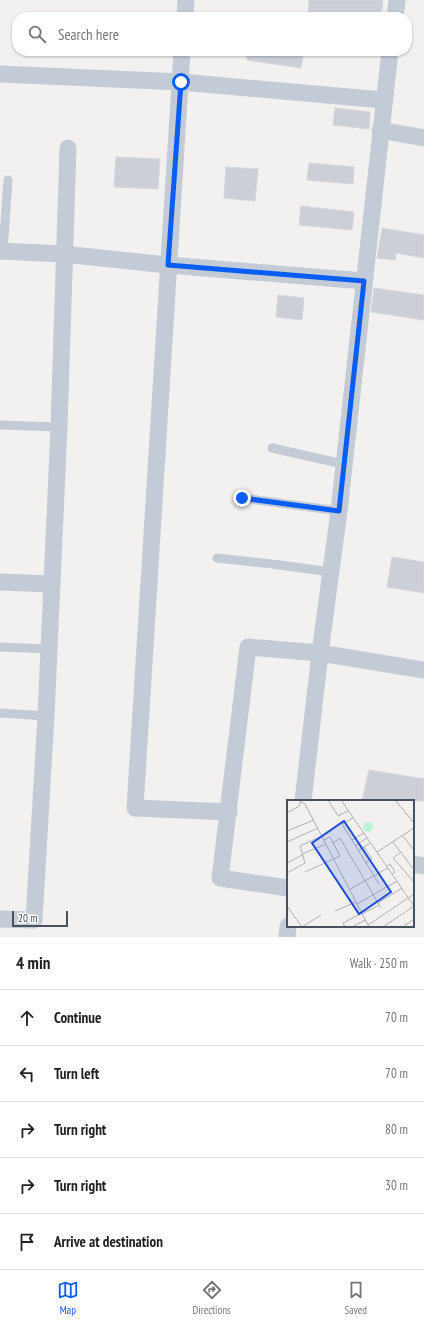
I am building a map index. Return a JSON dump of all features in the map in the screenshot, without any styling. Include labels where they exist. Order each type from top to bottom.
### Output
[{"type":"street","points":[[185,12],[186,0]]},
{"type":"street","points":[[396,12],[397,0]]},
{"type":"street","points":[[182,56],[135,808],[229,812]]},
{"type":"street","points":[[303,800],[320,652],[332,572],[383,100],[389,56]]},
{"type":"street","points":[[0,74],[181,82],[383,100]]},
{"type":"street","points":[[380,130],[424,138]]},
{"type":"street","points":[[0,919],[34,920],[46,716],[59,427],[63,254],[68,148]]},
{"type":"street","points":[[2,251],[63,254],[168,265],[364,281]]},
{"type":"street","points":[[0,582],[52,584]]},
{"type":"street","points":[[287,888],[220,878],[248,647],[320,652],[424,670]]},
{"type":"street","points":[[414,864],[424,866]]},
{"type":"street","points":[[287,937],[288,927]]},
{"type":"lane","points":[[2,251],[8,180]]},
{"type":"lane","points":[[0,425],[59,427]]},
{"type":"lane","points":[[272,448],[343,464]]},
{"type":"lane","points":[[242,498],[339,511]]},
{"type":"lane","points":[[217,558],[332,572]]},
{"type":"lane","points":[[0,647],[49,649]]},
{"type":"lane","points":[[0,714],[46,716]]},
{"type":"building","points":[[309,0],[383,0],[382,12],[308,12]]},
{"type":"building","points":[[247,56],[303,56],[301,68],[247,60]]},
{"type":"building","points":[[335,108],[370,112],[369,129],[333,125]]},
{"type":"building","points":[[116,157],[160,159],[158,189],[114,187]]},
{"type":"building","points":[[309,163],[354,167],[353,184],[307,180]]},
{"type":"building","points":[[226,167],[258,169],[255,201],[224,198]]},
{"type":"building","points":[[301,206],[354,212],[352,230],[299,225]]},
{"type":"building","points":[[382,228],[424,235],[424,258],[396,253],[395,260],[377,258]]},
{"type":"building","points":[[374,288],[424,295],[424,320],[371,312]]},
{"type":"building","points":[[278,295],[304,298],[302,320],[276,317]]},
{"type":"building","points":[[392,557],[424,562],[424,593],[387,587]]},
{"type":"building","points":[[369,770],[424,779],[424,801],[362,800]]},
{"type":"route","points":[[181,82],[168,265],[364,281],[339,511],[242,498]]}]
